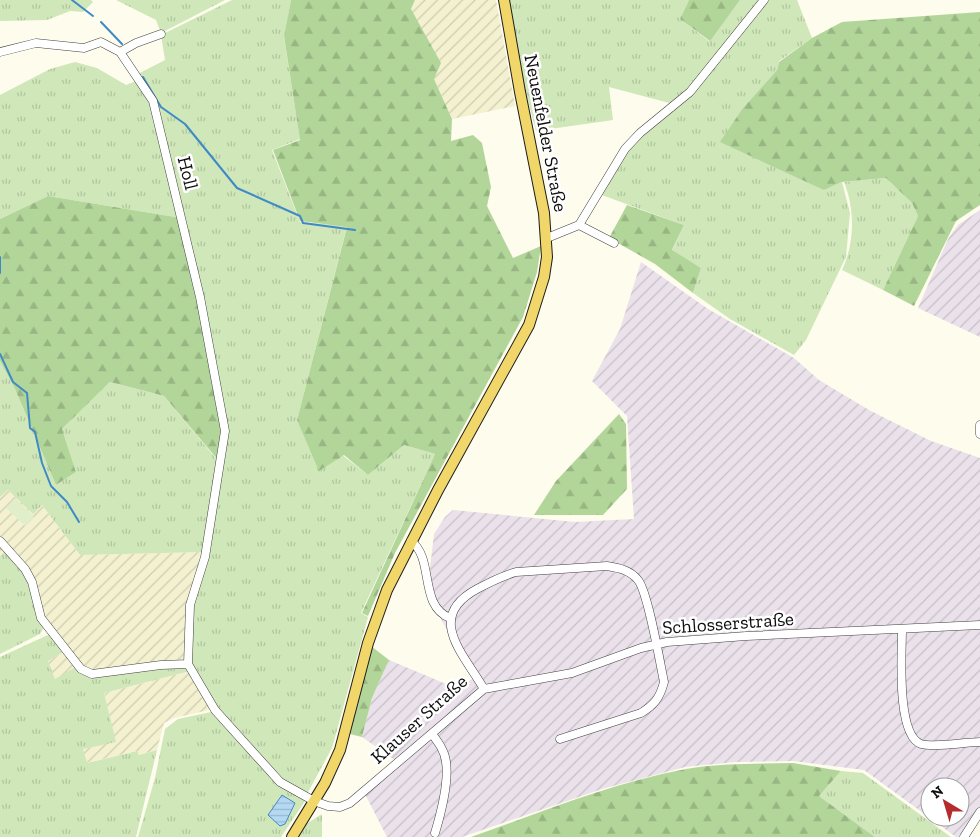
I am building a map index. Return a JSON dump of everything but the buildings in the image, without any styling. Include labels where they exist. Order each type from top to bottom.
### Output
[{"type":"main road","name":"Neuenfelder Straße","points":[[504,0],[520,92],[543,204],[546,238]]},
{"type":"main road","name":"Klauser Straße","points":[[292,837],[314,801],[340,750],[368,643],[387,590],[411,541],[530,325],[544,277],[546,238]]},
{"type":"street","name":"Neuenfelder Straße","points":[[546,238],[579,225],[625,148],[640,133],[690,92],[764,0]]},
{"type":"street","points":[[0,52],[36,44],[84,48],[101,42],[120,52],[136,42],[161,34]]},
{"type":"street","name":"Holl","points":[[120,52],[153,101],[177,193],[225,431],[205,557],[190,605],[188,664]]},
{"type":"street","name":"Neuenfelder Straße","points":[[579,225],[614,243]]},
{"type":"street","points":[[980,425],[980,434]]},
{"type":"street","points":[[0,540],[25,569],[32,582],[41,618],[80,669],[92,674],[161,664],[188,664],[215,710],[268,771],[280,782],[314,801]]},
{"type":"street","points":[[411,541],[418,547],[431,598],[444,616],[450,618],[453,608],[463,596],[504,575],[516,572],[607,566],[622,568],[638,580],[656,644],[664,682],[661,694],[656,702],[640,713],[560,739]]},
{"type":"street","name":"Klauser Straße","points":[[314,801],[340,807],[350,803],[484,689],[454,638],[450,618]]},
{"type":"street","name":"Schlosserstraße","points":[[484,689],[572,673],[656,644],[746,636],[980,625]]},
{"type":"street","points":[[902,629],[903,700],[906,725],[911,736],[921,744],[980,742]]},
{"type":"street","points":[[432,734],[444,752],[446,762],[442,806],[435,833]]},
{"type":"street","points":[[964,837],[980,812]]},
{"type":"shaded area","points":[[415,0],[496,0],[515,106],[452,119],[434,79],[411,9]]},
{"type":"shaded area","points":[[980,210],[980,337],[918,308],[948,239],[958,225]]},
{"type":"shaded area","points":[[641,262],[708,309],[794,358],[819,380],[869,410],[931,441],[980,458],[980,811],[970,825],[970,777],[920,777],[920,811],[864,770],[793,761],[736,762],[685,767],[602,789],[462,837],[387,837],[365,794],[399,763],[362,737],[372,698],[389,660],[446,684],[465,684],[474,678],[428,596],[425,578],[430,568],[434,534],[445,517],[453,510],[575,522],[634,519],[627,416],[592,381],[620,329]]},
{"type":"shaded area","points":[[8,490],[33,513],[42,505],[80,555],[204,552],[186,668],[179,666],[55,679],[47,661],[64,652],[6,551],[0,556],[0,497]]},
{"type":"shaded area","points":[[190,671],[209,705],[209,710],[174,718],[164,723],[157,750],[138,755],[136,751],[86,763],[83,749],[115,741],[104,693]]},
{"type":"shaded area","points":[[942,827],[969,827],[962,837],[956,837]]},
{"type":"green space","points":[[0,0],[91,0],[93,2],[83,12],[70,11],[47,20],[0,21]]},
{"type":"green space","points":[[116,0],[225,0],[161,33],[156,20]]},
{"type":"green space","points":[[232,0],[291,0],[284,37],[300,139],[272,150],[300,222],[347,226],[297,420],[368,475],[404,445],[435,454],[361,613],[368,617],[332,748],[307,794],[281,780],[217,710],[190,664],[191,605],[223,464],[202,298],[186,221],[156,101],[138,74],[165,60],[161,35]]},
{"type":"green space","points":[[291,0],[415,0],[411,9],[441,63],[434,79],[452,119],[451,141],[473,135],[482,143],[491,187],[487,206],[513,258],[541,246],[537,272],[523,317],[395,553],[368,616],[362,613],[435,454],[404,445],[368,475],[344,455],[319,471],[297,420],[347,227],[300,221],[273,150],[300,140],[284,36]]},
{"type":"green space","points":[[508,0],[689,0],[680,19],[709,41],[740,0],[762,0],[697,81],[673,104],[609,87],[613,120],[536,131],[518,63]]},
{"type":"green space","points":[[689,0],[740,0],[710,41],[680,19]]},
{"type":"green space","points":[[767,0],[797,0],[812,38],[779,61],[777,70],[743,108],[824,190],[842,182],[850,213],[846,257],[806,340],[794,355],[730,319],[693,293],[701,268],[672,251],[684,225],[599,194],[624,153],[643,133],[684,101]]},
{"type":"green space","points":[[980,12],[980,205],[956,221],[914,306],[883,290],[918,216],[912,203],[886,178],[842,182],[824,190],[720,142],[743,108],[777,70],[779,62],[812,38],[842,22]]},
{"type":"green space","points":[[75,62],[97,68],[126,85],[139,80],[152,108],[181,218],[48,196],[0,219],[0,95],[50,69]]},
{"type":"green space","points":[[886,178],[912,203],[918,216],[883,290],[842,270],[849,249],[852,226],[848,192],[844,182]]},
{"type":"green space","points":[[48,196],[181,218],[223,431],[218,460],[164,396],[110,382],[62,429],[76,472],[56,485],[15,389],[0,361],[0,219]]},
{"type":"green space","points":[[627,205],[684,225],[672,250],[701,268],[693,293],[655,264],[609,238]]},
{"type":"green space","points":[[0,361],[15,389],[56,485],[76,472],[62,429],[110,382],[164,396],[218,461],[204,552],[80,555],[42,505],[33,514],[8,490],[0,497]]},
{"type":"green space","points":[[619,414],[626,424],[627,489],[603,515],[534,515],[556,481]]},
{"type":"green space","points":[[15,498],[34,517],[25,526],[6,508]]},
{"type":"green space","points":[[6,550],[24,571],[45,626],[40,634],[0,654],[0,556]]},
{"type":"green space","points":[[50,634],[65,651],[48,661],[55,679],[74,668],[92,676],[179,666],[190,671],[104,693],[116,742],[83,749],[87,763],[137,751],[139,755],[157,750],[136,837],[0,837],[0,657]]},
{"type":"green space","points":[[371,646],[389,660],[372,698],[362,737],[350,734]]},
{"type":"green space","points":[[211,712],[253,756],[305,801],[281,837],[138,837],[155,778],[165,729],[178,719]]},
{"type":"green space","points":[[793,763],[841,771],[819,796],[875,837],[471,837],[604,790],[658,775],[713,766]]},
{"type":"green space","points":[[841,771],[863,773],[920,814],[920,827],[937,827],[951,837],[875,837],[819,796]]},
{"type":"green space","points":[[322,814],[322,837],[298,837],[306,824]]},
{"type":"water","points":[[282,795],[295,803],[285,824],[280,826],[268,815]]},
{"type":"waterway","points":[[72,0],[93,16]]},
{"type":"waterway","points":[[101,22],[122,44]]},
{"type":"waterway","points":[[143,77],[161,107],[185,124],[237,188],[300,216],[303,223],[355,230]]},
{"type":"waterway","points":[[0,257],[0,273]]},
{"type":"waterway","points":[[0,354],[13,382],[27,393],[30,428],[35,432],[42,463],[51,486],[67,502],[79,522]]}]
